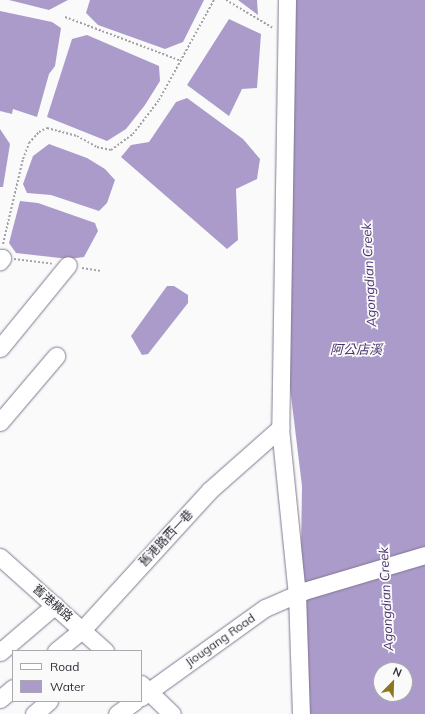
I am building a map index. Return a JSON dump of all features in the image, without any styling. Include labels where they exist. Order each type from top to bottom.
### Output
[{"type":"street","points":[[286,0],[288,36],[280,428],[300,592],[301,714]]},
{"type":"street","points":[[0,348],[68,266]]},
{"type":"street","points":[[0,422],[56,356]]},
{"type":"street","name":"舊港路西一巷","points":[[57,650],[83,629],[210,490],[280,428]]},
{"type":"street","name":"Jiougang Road","points":[[142,693],[265,608],[300,592],[425,556]]},
{"type":"street","name":"舊港橫路","points":[[0,557],[83,629],[104,650]]},
{"type":"street","points":[[0,652],[56,605]]},
{"type":"street","points":[[0,699],[12,689]]},
{"type":"street","points":[[142,693],[172,714]]},
{"type":"street","points":[[34,714],[49,702]]},
{"type":"street","name":"Jiougang Road","points":[[117,714],[131,702]]},
{"type":"path","points":[[102,271],[1,259],[3,234],[16,182],[29,143],[39,132],[47,128],[77,136],[98,147],[111,150],[138,129],[159,100],[179,60],[197,35],[214,0]]},
{"type":"path","points":[[226,0],[288,36]]},
{"type":"path","points":[[65,17],[179,60]]},
{"type":"water","points":[[9,0],[68,0],[49,10]]},
{"type":"water","points":[[90,0],[204,0],[183,42],[165,49],[98,25],[86,13]]},
{"type":"water","points":[[238,0],[257,0],[258,15]]},
{"type":"water","name":"阿公店溪","points":[[291,0],[425,0],[425,714],[304,714],[300,618],[302,486],[286,355]]},
{"type":"water","points":[[0,11],[52,22],[61,28],[55,66],[49,74],[37,117],[13,109],[12,114],[0,111]]},
{"type":"water","points":[[229,19],[261,34],[257,88],[242,89],[229,116],[187,85]]},
{"type":"water","points":[[87,35],[159,66],[160,81],[145,105],[126,129],[107,141],[47,117],[72,39]]},
{"type":"water","points":[[187,98],[243,139],[260,159],[257,179],[236,189],[238,240],[227,249],[121,157],[131,145],[149,142],[176,102]]},
{"type":"water","points":[[0,129],[10,144],[3,187],[0,187]]},
{"type":"water","points":[[49,144],[87,158],[105,169],[115,180],[107,203],[99,211],[51,195],[27,193],[23,184],[33,156]]},
{"type":"water","points":[[20,201],[38,203],[95,223],[98,231],[84,257],[69,259],[16,253],[9,243]]},
{"type":"water","points":[[167,286],[174,286],[188,295],[188,303],[148,354],[142,355],[131,336]]},
{"type":"water label","name":"Agongdian Creek","points":[[369,275]]},
{"type":"water label","name":"Agongdian Creek","points":[[386,599]]}]
